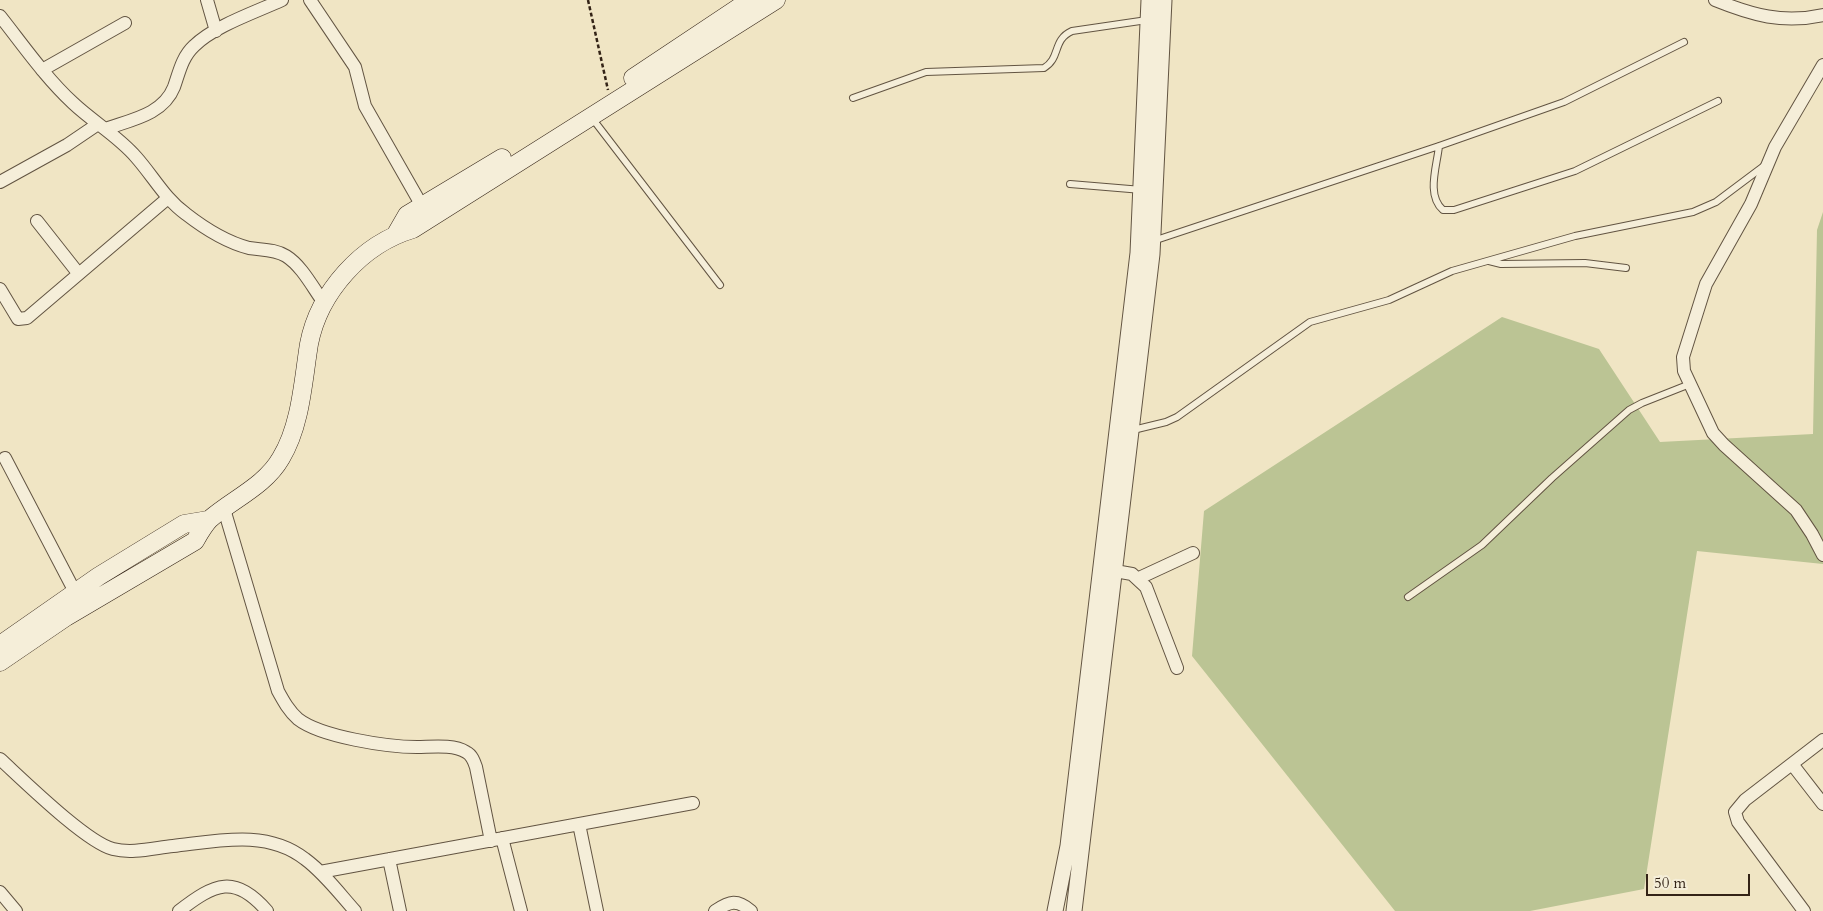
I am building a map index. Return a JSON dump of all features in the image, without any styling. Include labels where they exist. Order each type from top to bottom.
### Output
[{"type":"main road","points":[[396,234],[407,215],[608,94],[750,0]]},
{"type":"main road","points":[[0,662],[66,617],[195,541],[208,520],[263,480],[280,460],[287,447],[303,385],[310,342],[328,293],[348,270],[365,255],[396,234],[413,229],[524,158],[592,118],[776,0]]},
{"type":"main road","points":[[0,645],[75,592],[184,524],[208,520]]},
{"type":"street","points":[[207,0],[216,31]]},
{"type":"street","points":[[0,182],[101,127],[160,109],[170,95],[186,56],[193,46],[216,31],[282,0]]},
{"type":"street","points":[[310,0],[355,67],[366,106],[422,206]]},
{"type":"street","points":[[1074,911],[1153,241],[1148,191],[1149,0]]},
{"type":"street","points":[[1056,911],[1070,826],[1138,253],[1148,191],[1164,0]]},
{"type":"street","points":[[1715,0],[1736,8],[1783,19],[1801,20],[1823,15]]},
{"type":"street","points":[[0,16],[42,70],[71,102],[136,157],[168,198],[200,224],[226,239],[286,256],[298,267],[324,303]]},
{"type":"street","points":[[42,70],[125,23]]},
{"type":"street","points":[[1823,65],[1774,147],[1750,204],[1706,284],[1683,357],[1684,371],[1713,433],[1724,446],[1796,510],[1823,555]]},
{"type":"street","points":[[0,289],[14,314],[22,320],[45,304],[78,273],[168,198]]},
{"type":"street","points":[[36,222],[78,273]]},
{"type":"street","points":[[5,458],[75,592]]},
{"type":"street","points":[[224,509],[278,691],[287,708],[300,720],[316,729],[368,742],[406,747],[455,748],[465,750],[472,756],[517,910]]},
{"type":"street","points":[[1139,578],[1193,554]]},
{"type":"street","points":[[1115,571],[1139,578],[1151,596],[1177,668]]},
{"type":"street","points":[[1804,911],[1738,822],[1735,812],[1745,800],[1823,740]]},
{"type":"street","points":[[0,759],[69,820],[111,849],[128,851],[211,841],[259,839],[282,845],[304,858],[320,872],[355,911]]},
{"type":"street","points":[[1792,764],[1823,804]]},
{"type":"street","points":[[320,872],[693,803]]},
{"type":"street","points":[[579,824],[597,911]]},
{"type":"street","points":[[389,859],[400,911]]},
{"type":"street","points":[[179,911],[216,888],[235,886],[249,892],[267,911]]},
{"type":"street","points":[[0,892],[16,911]]},
{"type":"street","points":[[715,911],[730,902],[738,902],[751,911]]},
{"type":"lane","points":[[853,98],[926,72],[1044,68],[1050,65],[1059,42],[1064,35],[1072,31],[1148,20]]},
{"type":"lane","points":[[1153,241],[1439,146],[1564,102],[1684,42]]},
{"type":"lane","points":[[1439,146],[1433,195],[1436,204],[1443,210],[1454,210],[1575,171],[1718,102]]},
{"type":"lane","points":[[592,118],[720,285]]},
{"type":"lane","points":[[1131,430],[1166,422],[1177,416],[1310,322],[1388,300],[1440,276],[1575,236],[1693,212],[1716,202],[1768,164]]},
{"type":"lane","points":[[1070,184],[1148,191]]},
{"type":"lane","points":[[1489,261],[1501,264],[1585,263],[1626,268]]},
{"type":"lane","points":[[1408,597],[1482,545],[1552,478],[1629,410],[1690,384]]},
{"type":"path","points":[[588,0],[608,94]]},
{"type":"green space","points":[[1823,212],[1823,564],[1697,551],[1644,889],[1530,911],[1395,911],[1192,656],[1204,511],[1502,317],[1599,349],[1660,442],[1813,434],[1817,230]]}]
